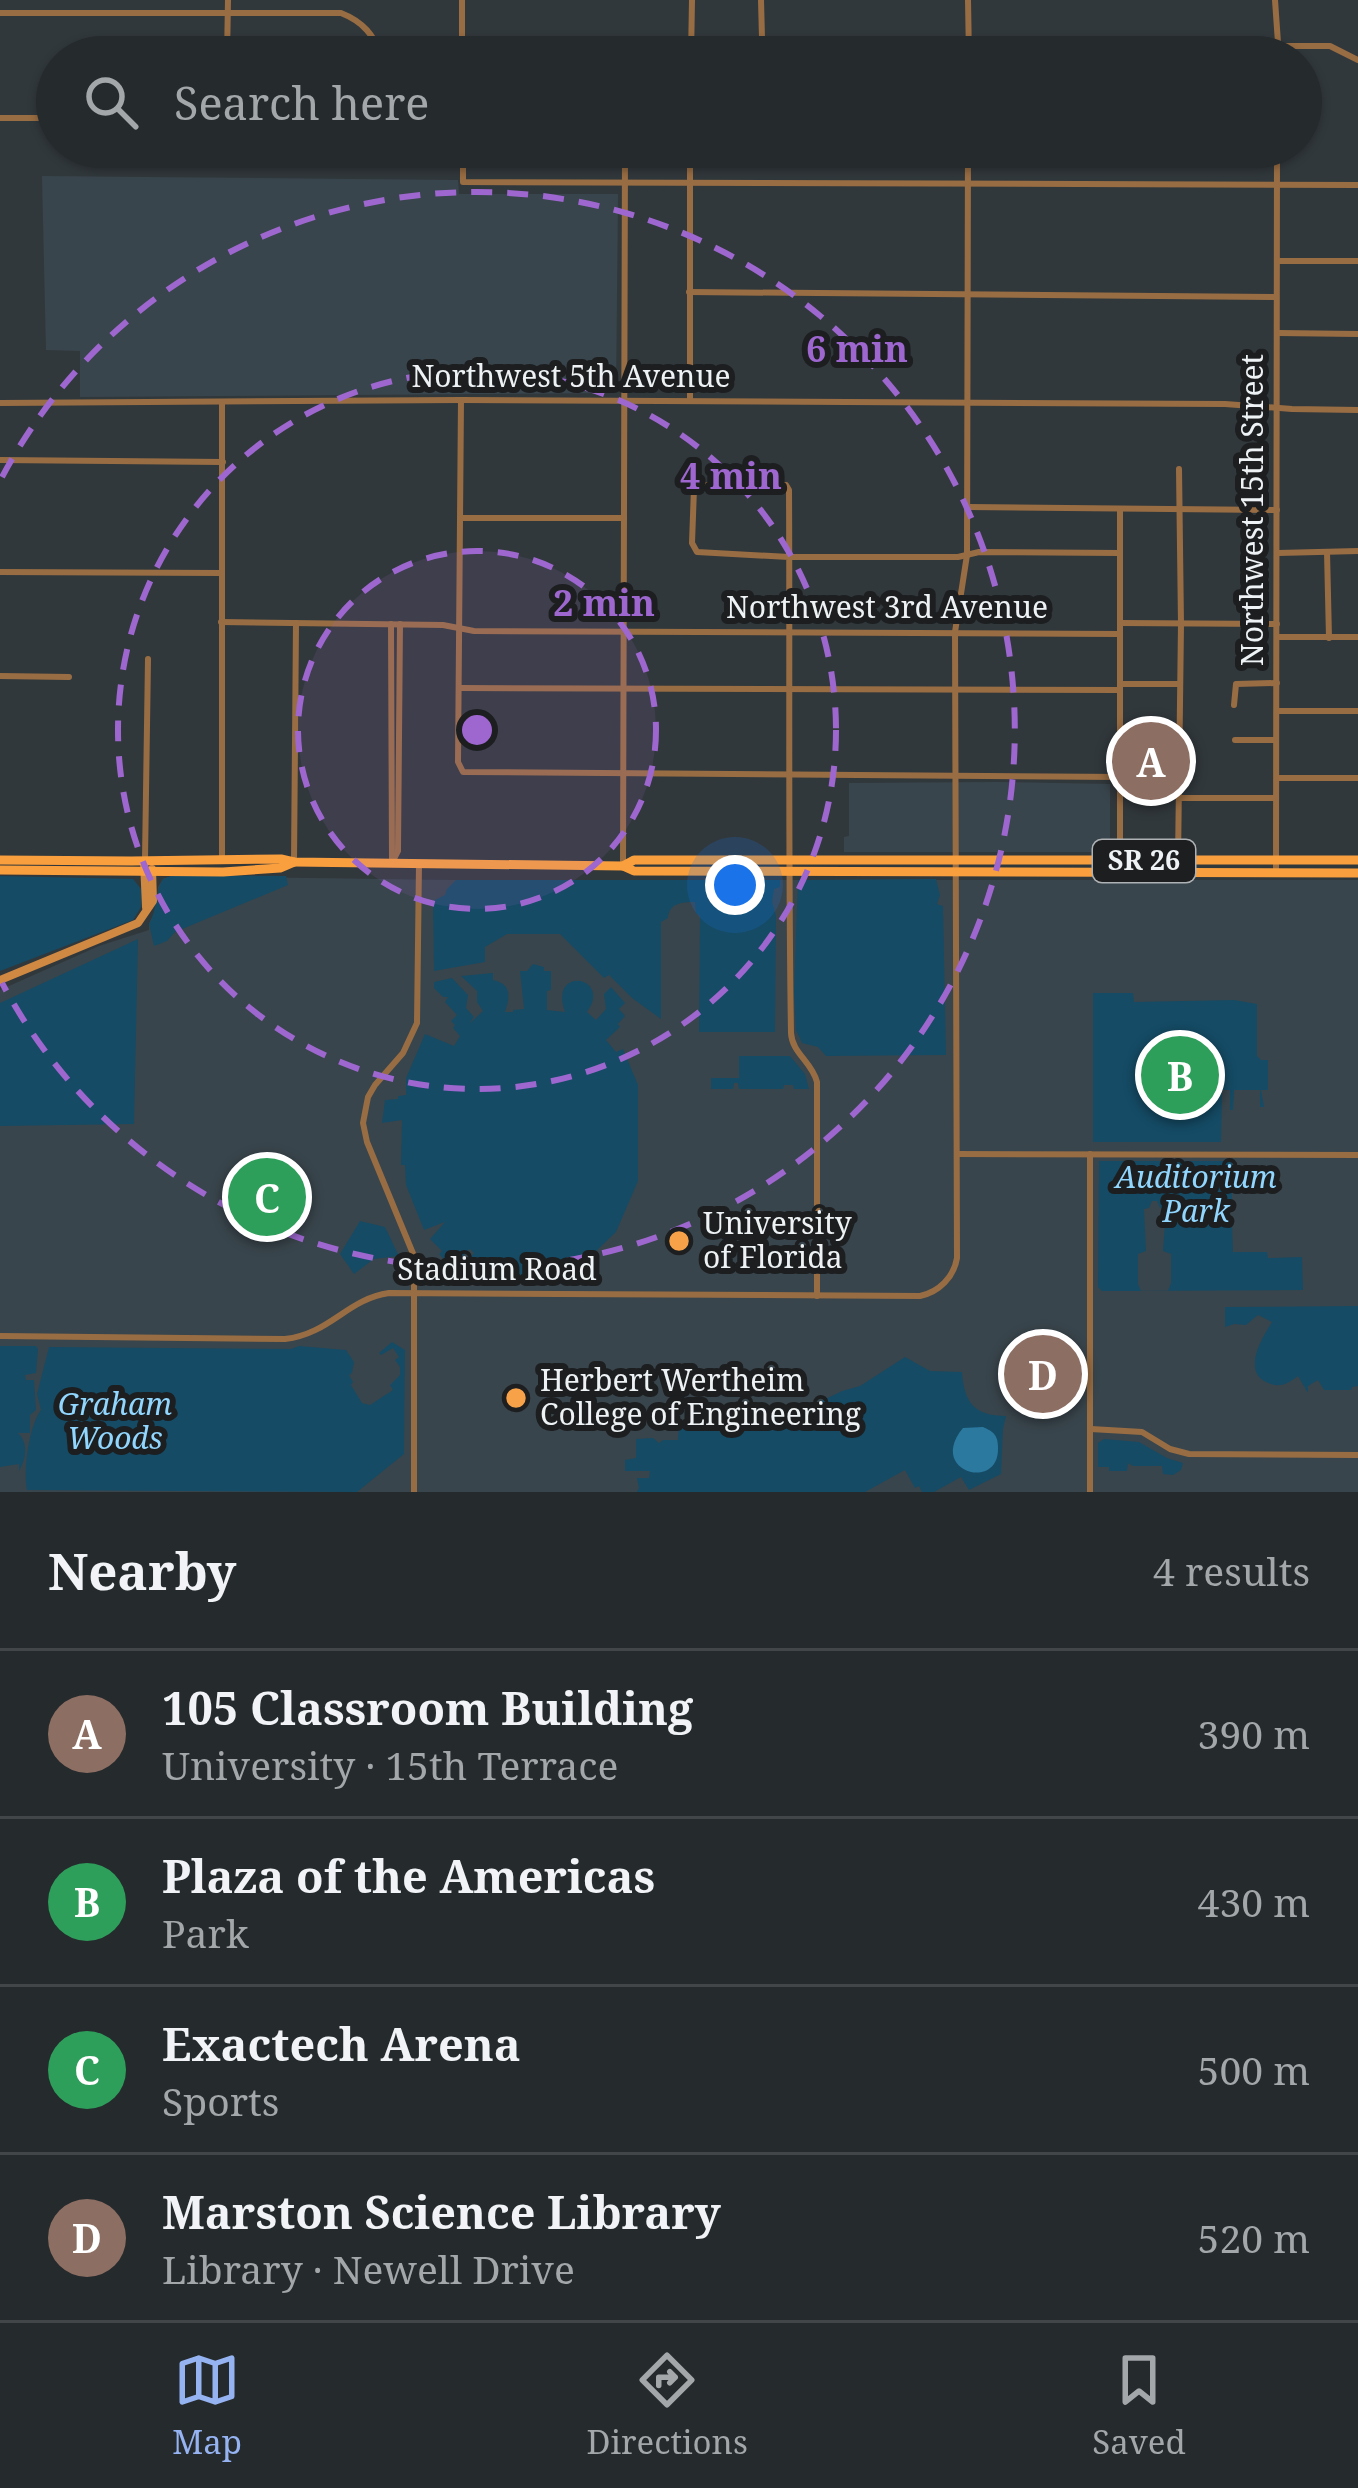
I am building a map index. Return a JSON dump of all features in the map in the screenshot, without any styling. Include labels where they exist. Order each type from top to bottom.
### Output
[{"type":"main road","name":"SR 26","points":[[0,870],[281,859],[1358,873]]},
{"type":"main road","name":"SR 26","points":[[0,860],[148,864],[223,872],[280,868],[294,862]]},
{"type":"main road","name":"SR 26","points":[[1120,867],[1178,861],[1358,860]]},
{"type":"main road","points":[[0,980],[131,927],[147,908],[148,864]]},
{"type":"street","points":[[227,36],[228,0]]},
{"type":"street","points":[[462,0],[462,36]]},
{"type":"street","points":[[691,36],[692,0]]},
{"type":"street","points":[[760,0],[762,36]]},
{"type":"street","points":[[968,0],[968,36]]},
{"type":"street","points":[[1275,0],[1278,36]]},
{"type":"street","points":[[0,13],[340,13],[355,19],[372,36]]},
{"type":"street","points":[[1322,46],[1358,60]]},
{"type":"street","points":[[0,118],[36,118]]},
{"type":"street","points":[[463,168],[463,182],[1358,185]]},
{"type":"street","points":[[622,866],[625,168]]},
{"type":"street","points":[[690,168],[690,401]]},
{"type":"street","points":[[968,168],[967,555],[955,632],[957,1154],[1358,1155]]},
{"type":"street","name":"Northwest 15th Street","points":[[1276,168],[1276,873]]},
{"type":"street","points":[[1276,261],[1358,261]]},
{"type":"street","points":[[689,292],[1276,297]]},
{"type":"street","points":[[1277,333],[1358,334]]},
{"type":"street","points":[[461,400],[458,764],[462,771],[1120,777]]},
{"type":"street","name":"Northwest 5th Avenue","points":[[0,403],[624,400],[1225,404],[1358,410]]},
{"type":"street","points":[[222,401],[222,860]]},
{"type":"street","points":[[0,460],[223,462]]},
{"type":"street","points":[[1178,861],[1179,470]]},
{"type":"street","points":[[817,1296],[817,1082],[812,1068],[791,1045],[788,775],[790,631],[789,556],[789,490],[786,485],[694,488],[692,547],[697,552],[789,556],[958,557],[980,552],[1120,553]]},
{"type":"street","points":[[967,507],[1276,510]]},
{"type":"street","points":[[1120,509],[1120,867]]},
{"type":"street","points":[[461,518],[624,518]]},
{"type":"street","points":[[1277,553],[1358,551]]},
{"type":"street","points":[[1328,552],[1329,638]]},
{"type":"street","points":[[0,572],[222,573]]},
{"type":"street","name":"Northwest 3rd Avenue","points":[[221,622],[442,625],[470,631],[1120,634]]},
{"type":"street","points":[[294,862],[296,623]]},
{"type":"street","points":[[1120,623],[1277,625]]},
{"type":"street","points":[[392,863],[396,624]]},
{"type":"street","points":[[1278,637],[1358,638]]},
{"type":"street","points":[[148,659],[148,864]]},
{"type":"street","points":[[0,676],[69,677]]},
{"type":"street","points":[[460,688],[956,690],[1180,683]]},
{"type":"street","points":[[1234,704],[1236,684],[1277,683]]},
{"type":"street","points":[[1276,712],[1358,711]]},
{"type":"street","points":[[1234,740],[1276,740]]},
{"type":"street","points":[[1276,778],[1358,778]]},
{"type":"street","points":[[1181,798],[1276,798]]},
{"type":"street","points":[[414,1492],[413,1250],[363,1123],[371,1091],[398,1060],[417,1023],[419,864]]},
{"type":"street","name":"Stadium Road","points":[[0,1336],[285,1339],[320,1329],[370,1297],[415,1292],[920,1297],[934,1292],[957,1262],[957,1154]]},
{"type":"street","points":[[1090,1154],[1090,1492]]},
{"type":"street","points":[[1090,1429],[1142,1432],[1189,1454],[1358,1455]]},
{"type":"shaded area","points":[[42,176],[458,180],[459,194],[618,194],[616,393],[80,397],[80,351],[46,350]]},
{"type":"shaded area","points":[[849,783],[1110,784],[1110,852],[844,852],[844,837],[849,836]]},
{"type":"shaded area","name":"University of Florida","points":[[171,876],[1358,880],[1358,1492],[0,1492],[0,990],[99,946],[149,930],[158,887]]},
{"type":"shaded area","points":[[983,1427],[996,1437],[995,1462],[987,1470],[967,1471],[953,1455],[954,1443],[963,1428]]},
{"type":"green space","points":[[174,875],[286,876],[288,885],[175,932],[154,946],[149,924],[158,890],[163,879]]},
{"type":"green space","points":[[0,876],[133,879],[141,889],[141,907],[133,920],[0,971]]},
{"type":"green space","points":[[936,879],[937,904],[943,906],[946,1055],[826,1056],[818,1047],[802,1043],[796,1030],[794,992],[798,880]]},
{"type":"green space","points":[[456,880],[780,880],[772,902],[776,916],[775,1032],[699,1032],[700,916],[695,902],[674,906],[661,922],[661,1019],[609,975],[604,978],[560,934],[507,934],[485,947],[485,962],[434,971],[433,901],[445,895]]},
{"type":"green space","points":[[138,939],[134,1124],[0,1126],[0,1003]]},
{"type":"green space","points":[[533,964],[551,971],[547,1010],[565,1012],[565,987],[579,981],[592,990],[587,1012],[596,1020],[606,1009],[604,994],[611,987],[625,1003],[619,1009],[625,1016],[620,1027],[606,1040],[616,1052],[623,1049],[638,1085],[638,1181],[616,1232],[593,1254],[594,1277],[475,1276],[474,1281],[454,1274],[474,1253],[470,1249],[448,1270],[439,1254],[442,1251],[430,1239],[445,1222],[424,1230],[406,1185],[405,1165],[401,1165],[402,1120],[382,1123],[385,1100],[406,1095],[406,1078],[425,1034],[454,1046],[460,1036],[451,1021],[457,1015],[434,982],[452,978],[468,995],[466,1008],[474,1017],[469,1024],[483,1011],[477,991],[461,976],[493,973],[493,980],[508,992],[505,1012],[513,1012],[524,1009],[520,971]]},
{"type":"green space","points":[[1093,993],[1133,993],[1134,1002],[1234,1000],[1257,1004],[1257,1056],[1268,1060],[1268,1090],[1261,1090],[1264,1107],[1260,1107],[1260,1090],[1234,1090],[1230,1110],[1230,1090],[1222,1090],[1221,1142],[1093,1142]]},
{"type":"green space","points":[[739,1056],[790,1056],[805,1074],[809,1089],[784,1085],[783,1089],[739,1089],[734,1083],[733,1089],[711,1089],[711,1078],[739,1078]]},
{"type":"green space","name":"Auditorium Park","points":[[1099,1161],[1232,1161],[1228,1223],[1232,1224],[1233,1252],[1302,1257],[1303,1290],[1168,1291],[1171,1254],[1163,1251],[1166,1209],[1152,1201],[1144,1209],[1146,1251],[1138,1254],[1141,1291],[1102,1291],[1098,1287]]},
{"type":"green space","points":[[360,1221],[385,1227],[399,1256],[374,1259],[354,1274],[340,1254]]},
{"type":"green space","points":[[1358,1306],[1358,1386],[1351,1390],[1324,1390],[1318,1380],[1308,1386],[1308,1393],[1298,1376],[1271,1384],[1262,1379],[1255,1365],[1272,1322],[1258,1315],[1246,1325],[1225,1327],[1225,1307]]},
{"type":"green space","name":"Graham Woods","points":[[392,1342],[405,1350],[404,1454],[357,1492],[27,1490],[28,1448],[41,1410],[37,1394],[49,1347],[346,1350],[354,1362],[351,1385],[362,1403],[370,1405],[393,1390],[390,1385],[400,1375],[393,1348],[379,1353]]},
{"type":"green space","points":[[0,1346],[38,1349],[36,1373],[25,1375],[26,1380],[34,1380],[36,1410],[30,1415],[30,1433],[18,1433],[25,1451],[19,1471],[19,1464],[0,1467]]},
{"type":"green space","points":[[905,1357],[930,1371],[962,1372],[973,1405],[1006,1416],[1001,1474],[969,1490],[961,1477],[934,1492],[915,1488],[905,1470],[865,1492],[637,1492],[637,1478],[649,1478],[650,1471],[625,1471],[625,1460],[636,1458],[636,1439],[678,1440],[679,1426],[764,1429],[860,1386]]},
{"type":"green space","points":[[1104,1439],[1139,1442],[1183,1463],[1181,1470],[1173,1475],[1163,1474],[1162,1466],[1128,1463],[1127,1471],[1098,1467],[1098,1443]]},
{"type":"place","name":"105 Classroom Building","points":[[1151,761]]},
{"type":"place","name":"Plaza of the Americas","points":[[1180,1075]]},
{"type":"place","name":"Exactech Arena","points":[[267,1197]]},
{"type":"place","name":"University of Florida","points":[[679,1241]]},
{"type":"place","name":"Marston Science Library","points":[[1043,1374]]},
{"type":"place","name":"Herbert Wertheim College of Engineering","points":[[516,1398]]}]
